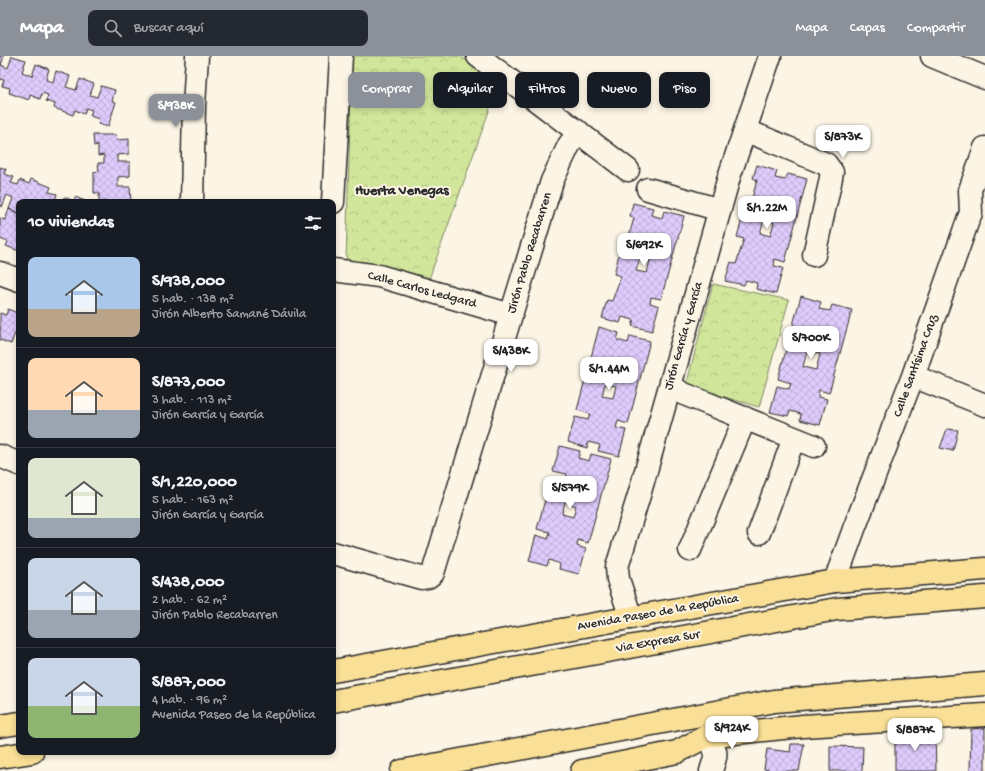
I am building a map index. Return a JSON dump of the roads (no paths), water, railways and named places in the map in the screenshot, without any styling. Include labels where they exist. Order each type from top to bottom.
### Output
[{"type":"main road","name":"Avenida Paseo de la República","points":[[336,670],[835,581],[985,569]]},
{"type":"main road","name":"Via Expresa Sur","points":[[336,700],[837,609],[985,597]]},
{"type":"main road","points":[[402,771],[774,701],[985,684]]},
{"type":"main road","points":[[582,771],[677,752],[707,736],[802,726],[985,715]]},
{"type":"main road","points":[[0,726],[16,723]]},
{"type":"main road","points":[[0,757],[16,754]]},
{"type":"street","points":[[192,199],[194,106],[197,56]]},
{"type":"street","points":[[333,199],[341,56]]},
{"type":"street","points":[[478,56],[628,170]]},
{"type":"street","name":"Jirón García y García","points":[[631,618],[618,579],[617,567],[640,492],[729,177],[770,56]]},
{"type":"street","points":[[932,56],[985,78]]},
{"type":"street","points":[[745,130],[826,164],[832,172],[814,255]]},
{"type":"street","name":"Jirón Pablo Recabarren","points":[[336,554],[422,578],[428,577],[432,573],[552,181],[569,145],[579,132]]},
{"type":"street","name":"Calle Santísima Cruz","points":[[835,581],[913,376],[971,213],[970,190],[985,148]]},
{"type":"street","points":[[648,188],[720,210]]},
{"type":"street","name":"Calle Carlos Ledgard","points":[[336,270],[379,276],[511,314]]},
{"type":"street","points":[[0,273],[16,279]]},
{"type":"street","points":[[913,376],[985,405]]},
{"type":"street","points":[[670,386],[684,394],[814,446]]},
{"type":"street","points":[[690,550],[745,418]]},
{"type":"street","points":[[759,533],[794,438]]},
{"type":"street","points":[[0,456],[16,463]]},
{"type":"street","points":[[707,736],[715,749],[716,756],[711,771]]},
{"type":"district","name":"Huerta Venegas","points":[[402,191]]}]
